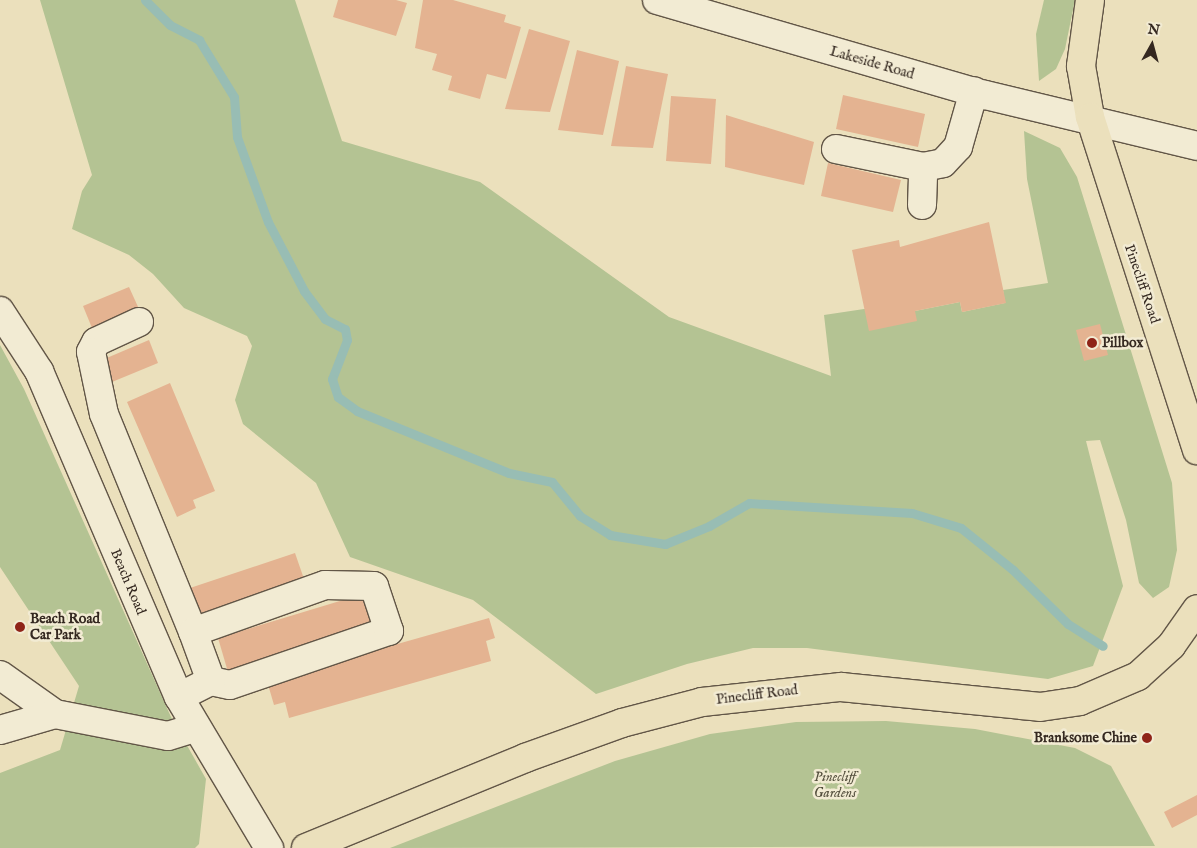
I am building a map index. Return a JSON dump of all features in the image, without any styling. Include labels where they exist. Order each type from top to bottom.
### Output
[{"type":"main road","name":"Pinecliff Road","points":[[1090,0],[1081,66],[1090,117],[1197,450]]},
{"type":"main road","name":"Pinecliff Road","points":[[306,848],[525,758],[622,723],[702,702],[841,687],[1040,707],[1080,701],[1138,676],[1171,646],[1197,609]]},
{"type":"street","name":"Lakeside Road","points":[[657,0],[974,91],[1090,117],[1197,146]]},
{"type":"street","points":[[836,149],[923,168],[943,163],[958,147],[974,91]]},
{"type":"street","points":[[922,205],[923,168]]},
{"type":"street","name":"Beach Road","points":[[0,311],[39,371],[179,697],[195,728],[269,848]]},
{"type":"street","points":[[140,322],[96,342],[91,352],[104,414],[193,632],[211,681]]},
{"type":"street","points":[[179,697],[211,681],[230,685],[389,631],[374,586],[325,585],[193,632]]},
{"type":"street","points":[[0,675],[55,714],[168,736],[195,728]]},
{"type":"street","points":[[0,730],[55,714]]},
{"type":"green space","points":[[40,0],[295,0],[342,141],[480,182],[669,317],[831,376],[824,315],[864,309],[915,311],[960,302],[962,312],[1005,303],[1003,290],[1048,283],[1027,179],[1024,131],[1060,148],[1077,177],[1172,483],[1177,550],[1169,587],[1153,598],[1139,583],[1126,520],[1100,440],[1086,441],[1123,586],[1093,666],[1048,679],[807,648],[753,648],[687,664],[596,694],[473,600],[350,557],[316,483],[243,424],[235,400],[252,346],[247,336],[184,308],[153,274],[129,255],[72,229],[82,191],[92,175]]},
{"type":"green space","points":[[1044,0],[1075,0],[1065,49],[1056,69],[1039,81],[1036,34]]},
{"type":"green space","points":[[0,345],[24,389],[171,717],[206,779],[199,844],[195,848],[0,848],[0,773],[60,750],[79,686],[0,567]]},
{"type":"green space","name":"Pinecliff Gardens","points":[[886,721],[975,729],[1075,748],[1111,766],[1155,846],[390,848],[615,761],[710,734],[796,722]]},
{"type":"building","points":[[338,0],[396,0],[407,3],[396,36],[333,17]]},
{"type":"building","points":[[423,0],[453,0],[506,15],[504,22],[521,27],[506,79],[487,74],[480,99],[448,90],[452,76],[432,70],[437,54],[415,48]]},
{"type":"building","points":[[529,29],[570,41],[550,112],[505,109]]},
{"type":"building","points":[[577,50],[619,61],[603,135],[558,130]]},
{"type":"building","points":[[626,66],[668,74],[653,148],[611,146]]},
{"type":"building","points":[[843,95],[925,114],[918,147],[836,129]]},
{"type":"building","points":[[671,96],[716,99],[711,164],[666,161]]},
{"type":"building","points":[[726,115],[814,142],[804,185],[725,167]]},
{"type":"building","points":[[828,163],[901,180],[893,212],[821,196]]},
{"type":"building","points":[[989,222],[1006,303],[962,312],[960,302],[915,311],[917,321],[869,331],[852,250],[899,240],[900,247]]},
{"type":"building","points":[[129,287],[139,309],[92,328],[83,306]]},
{"type":"building","name":"Pillbox","points":[[1100,324],[1108,355],[1084,361],[1076,330]]},
{"type":"building","points":[[149,340],[158,363],[112,382],[102,360]]},
{"type":"building","points":[[170,383],[215,491],[193,500],[196,508],[177,517],[127,402]]},
{"type":"building","points":[[295,553],[304,579],[196,615],[187,589]]},
{"type":"building","points":[[363,594],[374,627],[228,672],[218,638]]},
{"type":"building","points":[[489,618],[495,638],[486,641],[491,661],[289,718],[285,702],[274,705],[267,681]]},
{"type":"building","points":[[1197,795],[1197,815],[1172,828],[1164,812]]},
{"type":"waterway","points":[[145,0],[170,25],[199,40],[234,97],[237,137],[268,222],[304,291],[325,319],[345,329],[347,340],[332,379],[338,397],[357,411],[509,473],[552,482],[580,516],[610,535],[665,544],[709,526],[749,503],[912,513],[961,528],[1013,570],[1068,624],[1103,646]]},
{"type":"place","name":"Pillbox","points":[[1092,343]]},
{"type":"place","name":"Beach Road Car Park","points":[[20,627]]},
{"type":"place","name":"Branksome Chine","points":[[1147,738]]}]
